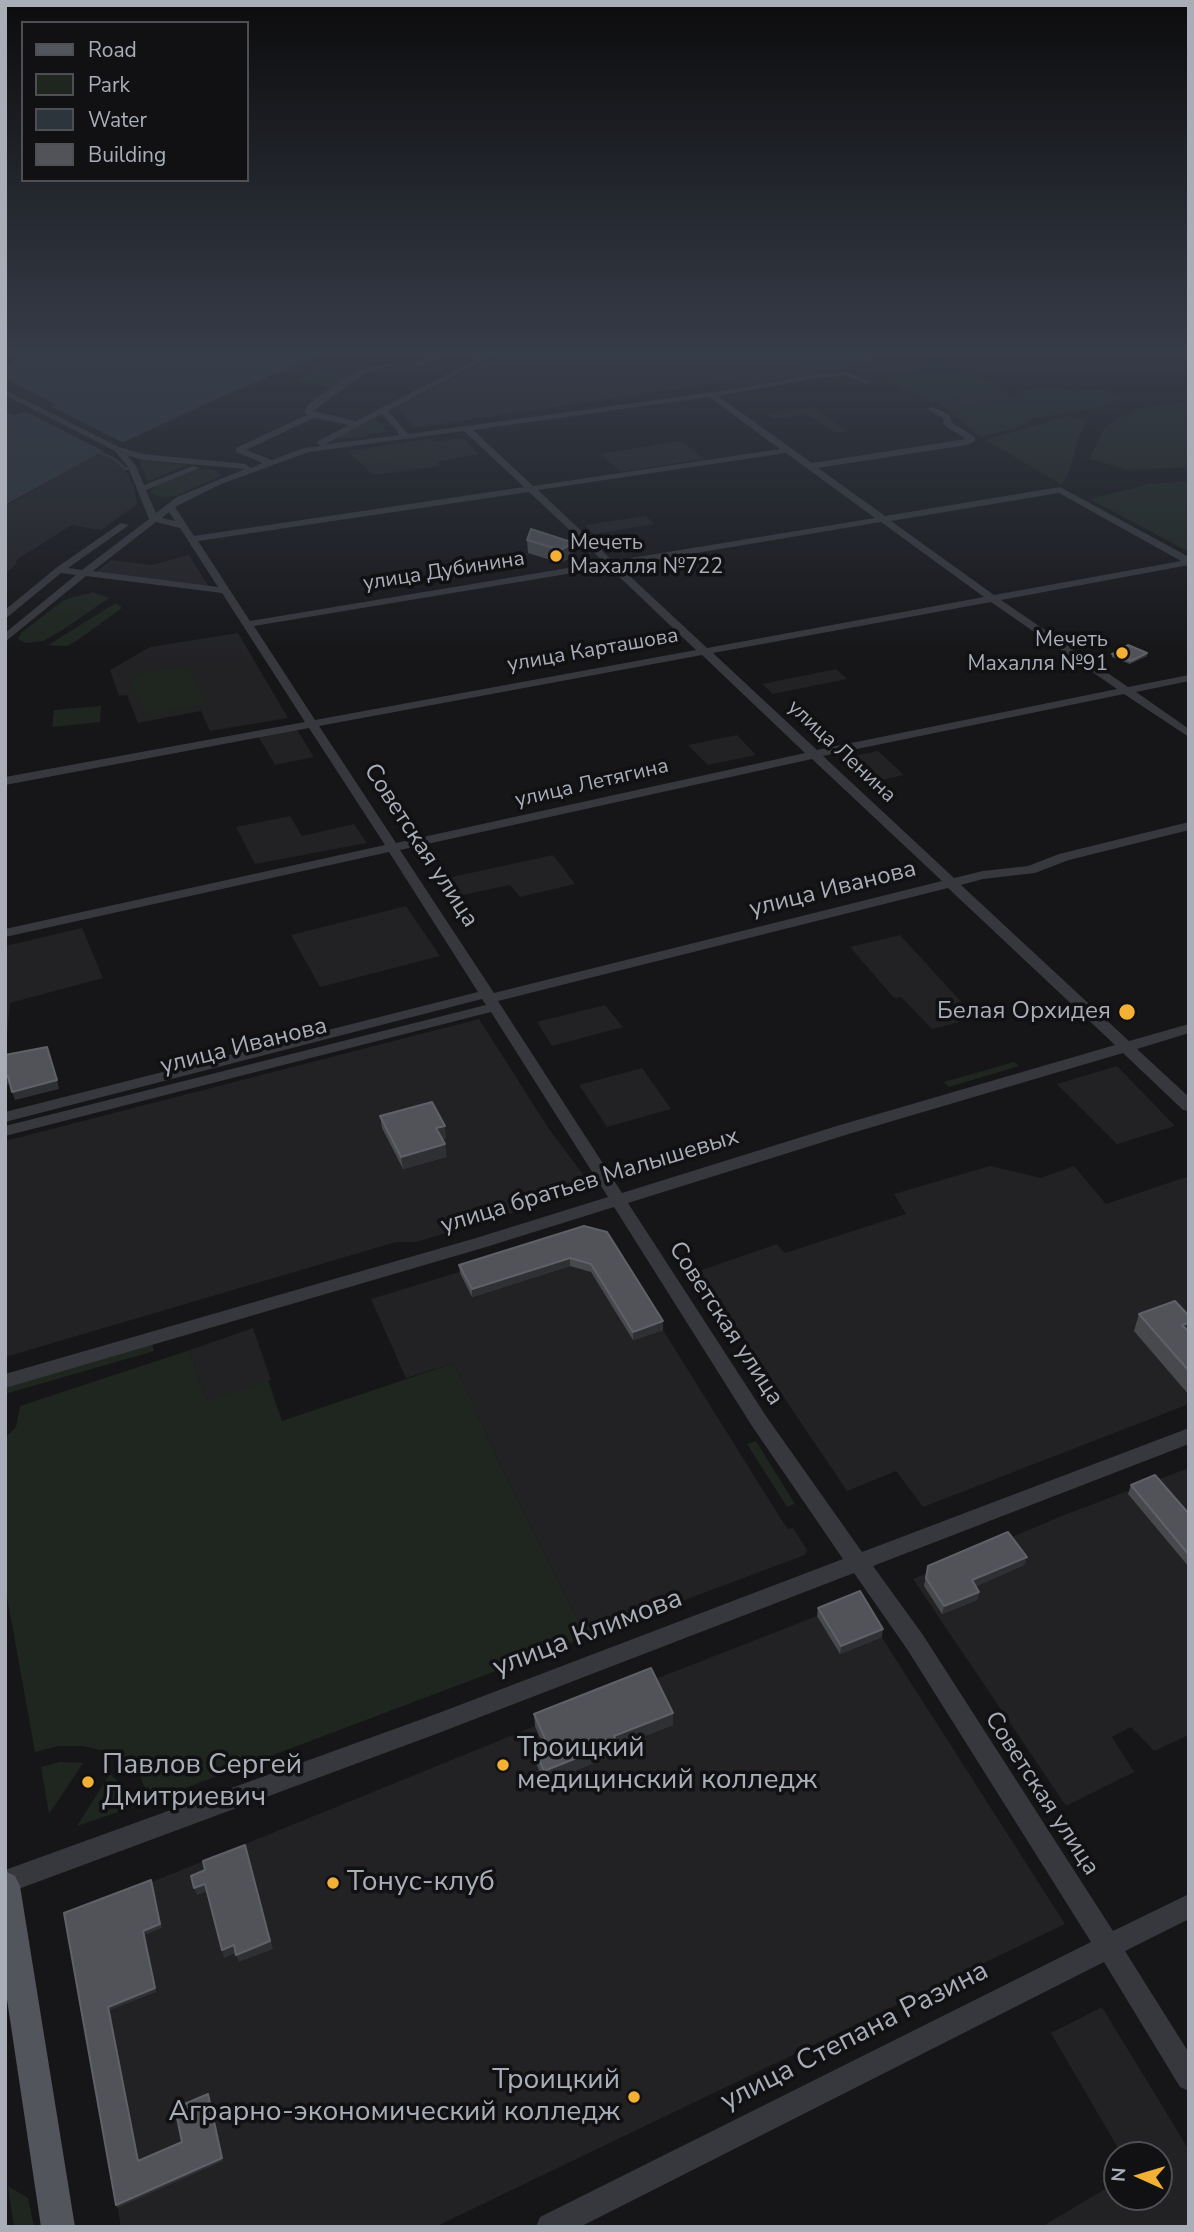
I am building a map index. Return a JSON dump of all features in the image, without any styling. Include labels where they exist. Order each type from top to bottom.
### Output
[{"type":"main road","points":[[5,1884],[58,2227]]},
{"type":"street","points":[[124,457],[132,466],[153,518],[190,533],[530,490],[743,457]]},
{"type":"street","points":[[147,457],[207,466],[261,466]]},
{"type":"street","points":[[257,457],[272,463]]},
{"type":"street","points":[[144,491],[163,502],[180,499],[288,457]]},
{"type":"street","name":"улица Ленина","points":[[496,457],[1189,1106]]},
{"type":"street","points":[[800,457],[992,598],[1189,734]]},
{"type":"street","points":[[812,466],[869,457]]},
{"type":"street","points":[[144,491],[187,470],[207,466],[224,472],[218,482]]},
{"type":"street","name":"улица Дубинина","points":[[248,624],[1060,490],[1189,561]]},
{"type":"street","points":[[5,639],[153,518],[163,502]]},
{"type":"street","name":"Советская улица","points":[[163,502],[190,533],[764,1430],[841,1542],[859,1562],[915,1642],[1189,2078]]},
{"type":"street","points":[[5,616],[59,570],[124,525]]},
{"type":"street","name":"улица Карташова","points":[[7,780],[1189,561]]},
{"type":"street","points":[[59,570],[227,591]]},
{"type":"street","name":"улица Летягина","points":[[5,933],[815,754],[1189,678]]},
{"type":"street","name":"улица Иванова","points":[[5,1117],[490,1000],[983,875],[1030,870],[1076,854],[1189,826]]},
{"type":"street","name":"улица Иванова","points":[[5,1131],[490,1000]]},
{"type":"street","name":"улица братьев Малышевых","points":[[5,1381],[468,1246],[1125,1045],[1189,1028]]},
{"type":"street","name":"улица Климова","points":[[5,1884],[400,1738],[1189,1436]]},
{"type":"street","name":"улица Степана Разина","points":[[550,2227],[1189,1906]]},
{"type":"shaded area","points":[[92,457],[108,457],[124,467],[134,487],[137,504],[101,530],[72,525],[16,560],[17,564],[5,573],[5,506]]},
{"type":"shaded area","points":[[354,457],[462,457],[437,462],[440,466],[373,475]]},
{"type":"shaded area","points":[[604,457],[704,459],[620,472]]},
{"type":"shaded area","points":[[646,516],[654,524],[594,534],[585,525]]},
{"type":"shaded area","points":[[189,555],[209,587],[96,572],[111,560],[152,565]]},
{"type":"shaded area","points":[[238,633],[288,718],[210,731],[201,711],[138,723],[127,695],[119,696],[110,670],[150,647]]},
{"type":"shaded area","points":[[836,669],[847,679],[773,694],[762,684]]},
{"type":"shaded area","points":[[296,728],[314,757],[275,765],[258,736]]},
{"type":"shaded area","points":[[737,735],[756,755],[708,765],[688,745]]},
{"type":"shaded area","points":[[878,751],[904,775],[868,783],[844,758]]},
{"type":"shaded area","points":[[290,816],[302,836],[354,824],[367,843],[255,864],[236,827]]},
{"type":"shaded area","points":[[553,855],[575,884],[520,897],[510,885],[453,897],[443,879]]},
{"type":"shaded area","points":[[406,906],[440,956],[320,987],[291,935]]},
{"type":"shaded area","points":[[82,928],[103,978],[10,1003],[5,1057],[5,946]]},
{"type":"shaded area","points":[[900,935],[976,1018],[932,1029],[901,997],[894,998],[850,947]]},
{"type":"shaded area","points":[[605,1005],[623,1027],[552,1046],[537,1022]]},
{"type":"shaded area","points":[[479,1019],[549,1129],[591,1185],[529,1208],[416,1242],[396,1242],[5,1357],[5,1141]]},
{"type":"shaded area","points":[[1117,1066],[1175,1126],[1117,1144],[1057,1084]]},
{"type":"shaded area","points":[[642,1068],[671,1109],[607,1127],[579,1085]]},
{"type":"shaded area","points":[[990,1166],[1041,1178],[1074,1166],[1106,1204],[1189,1176],[1189,1404],[923,1507],[896,1471],[847,1491],[699,1271],[777,1244],[785,1253],[906,1214],[894,1194]]},
{"type":"shaded area","points":[[584,1234],[663,1330],[781,1519],[788,1529],[793,1528],[807,1550],[805,1555],[586,1637],[501,1466],[454,1363],[406,1378],[371,1299]]},
{"type":"shaded area","points":[[253,1328],[271,1380],[206,1400],[190,1350]]},
{"type":"shaded area","points":[[1189,1468],[1189,1735],[1154,1751],[1131,1727],[1112,1737],[1134,1772],[1066,1806],[913,1579],[1064,1515]]},
{"type":"shaded area","points":[[858,1600],[1065,1924],[435,2227],[121,2227],[66,1917],[535,1726]]},
{"type":"shaded area","points":[[1102,2007],[1189,2150],[1189,2227],[1041,2227],[1103,2190],[1103,2211],[1173,2211],[1173,2141],[1114,2141],[1051,2033]]},
{"type":"green space","points":[[361,457],[429,457],[369,466]]},
{"type":"green space","points":[[1015,457],[1073,457],[1062,485]]},
{"type":"green space","points":[[1189,457],[1189,467],[1128,470],[1090,459]]},
{"type":"green space","points":[[139,460],[189,465],[148,481]]},
{"type":"green space","points":[[211,469],[221,476],[176,496],[159,497],[149,492],[157,485],[195,470]]},
{"type":"green space","points":[[1189,481],[1187,551],[1090,499],[1149,484]]},
{"type":"green space","points":[[93,592],[109,598],[43,641],[26,643],[18,639],[21,633],[64,600]]},
{"type":"green space","points":[[116,603],[122,608],[68,646],[48,645]]},
{"type":"green space","points":[[188,665],[207,704],[146,715],[129,675]]},
{"type":"green space","points":[[101,706],[100,722],[52,727],[54,710]]},
{"type":"green space","points":[[1014,1062],[1019,1066],[949,1087],[944,1082]]},
{"type":"green space","points":[[152,1343],[154,1351],[5,1394],[5,1385]]},
{"type":"green space","points":[[190,1350],[206,1400],[268,1380],[282,1421],[454,1363],[501,1466],[586,1637],[151,1801],[139,1774],[127,1759],[116,1753],[82,1746],[58,1746],[35,1752],[5,1586],[5,1438],[16,1427],[20,1406]]},
{"type":"green space","points":[[756,1441],[795,1504],[787,1507],[747,1444]]},
{"type":"green space","points":[[60,1762],[83,1763],[49,1814],[41,1767]]},
{"type":"green space","points":[[110,1774],[124,1787],[133,1807],[77,1826]]},
{"type":"green space","points":[[8,2186],[28,2198],[34,2227],[14,2227]]},
{"type":"water","points":[[5,457],[92,457],[5,505]]},
{"type":"building","points":[[531,529],[574,543],[560,550],[527,540]]},
{"type":"building","points":[[1128,645],[1147,653],[1131,661],[1112,654]]},
{"type":"building","points":[[47,1047],[57,1080],[12,1092],[8,1076],[5,1077],[5,1055]]},
{"type":"building","points":[[432,1102],[445,1126],[436,1128],[445,1144],[401,1157],[380,1116]]},
{"type":"building","points":[[584,1226],[607,1232],[663,1321],[633,1332],[591,1264],[570,1258],[472,1289],[459,1265]]},
{"type":"building","points":[[1175,1301],[1189,1316],[1189,1323],[1182,1325],[1189,1332],[1189,1371],[1139,1314]]},
{"type":"building","points":[[1155,1475],[1189,1514],[1189,1555],[1131,1485]]},
{"type":"building","points":[[1008,1532],[1027,1557],[972,1580],[979,1592],[944,1606],[926,1578],[928,1566]]},
{"type":"building","points":[[860,1591],[883,1629],[841,1646],[818,1608]]},
{"type":"building","points":[[651,1668],[673,1713],[614,1736],[617,1742],[544,1771],[534,1748],[547,1743],[534,1714]]},
{"type":"building","points":[[245,1845],[270,1941],[236,1955],[234,1945],[222,1950],[205,1884],[194,1888],[191,1876],[205,1870],[203,1861]]},
{"type":"building","points":[[151,1880],[160,1924],[143,1931],[155,1988],[108,2007],[138,2161],[182,2142],[175,2108],[208,2094],[222,2158],[116,2205],[64,1913]]},
{"type":"waterway","points":[[111,457],[126,469],[131,468]]},
{"type":"place","name":"Мечеть Махалля №722","points":[[556,556]]},
{"type":"place","name":"Мечеть Махалля №91","points":[[1122,653]]},
{"type":"place","name":"Белая Орхидея","points":[[1127,1012]]},
{"type":"place","name":"Троицкий медицинский колледж","points":[[503,1765]]},
{"type":"place","name":"Павлов Сергей Дмитриевич","points":[[88,1782]]},
{"type":"place","name":"Тонус-клуб","points":[[333,1883]]},
{"type":"place","name":"Троицкий Аграрно-экономический колледж","points":[[634,2097]]}]
